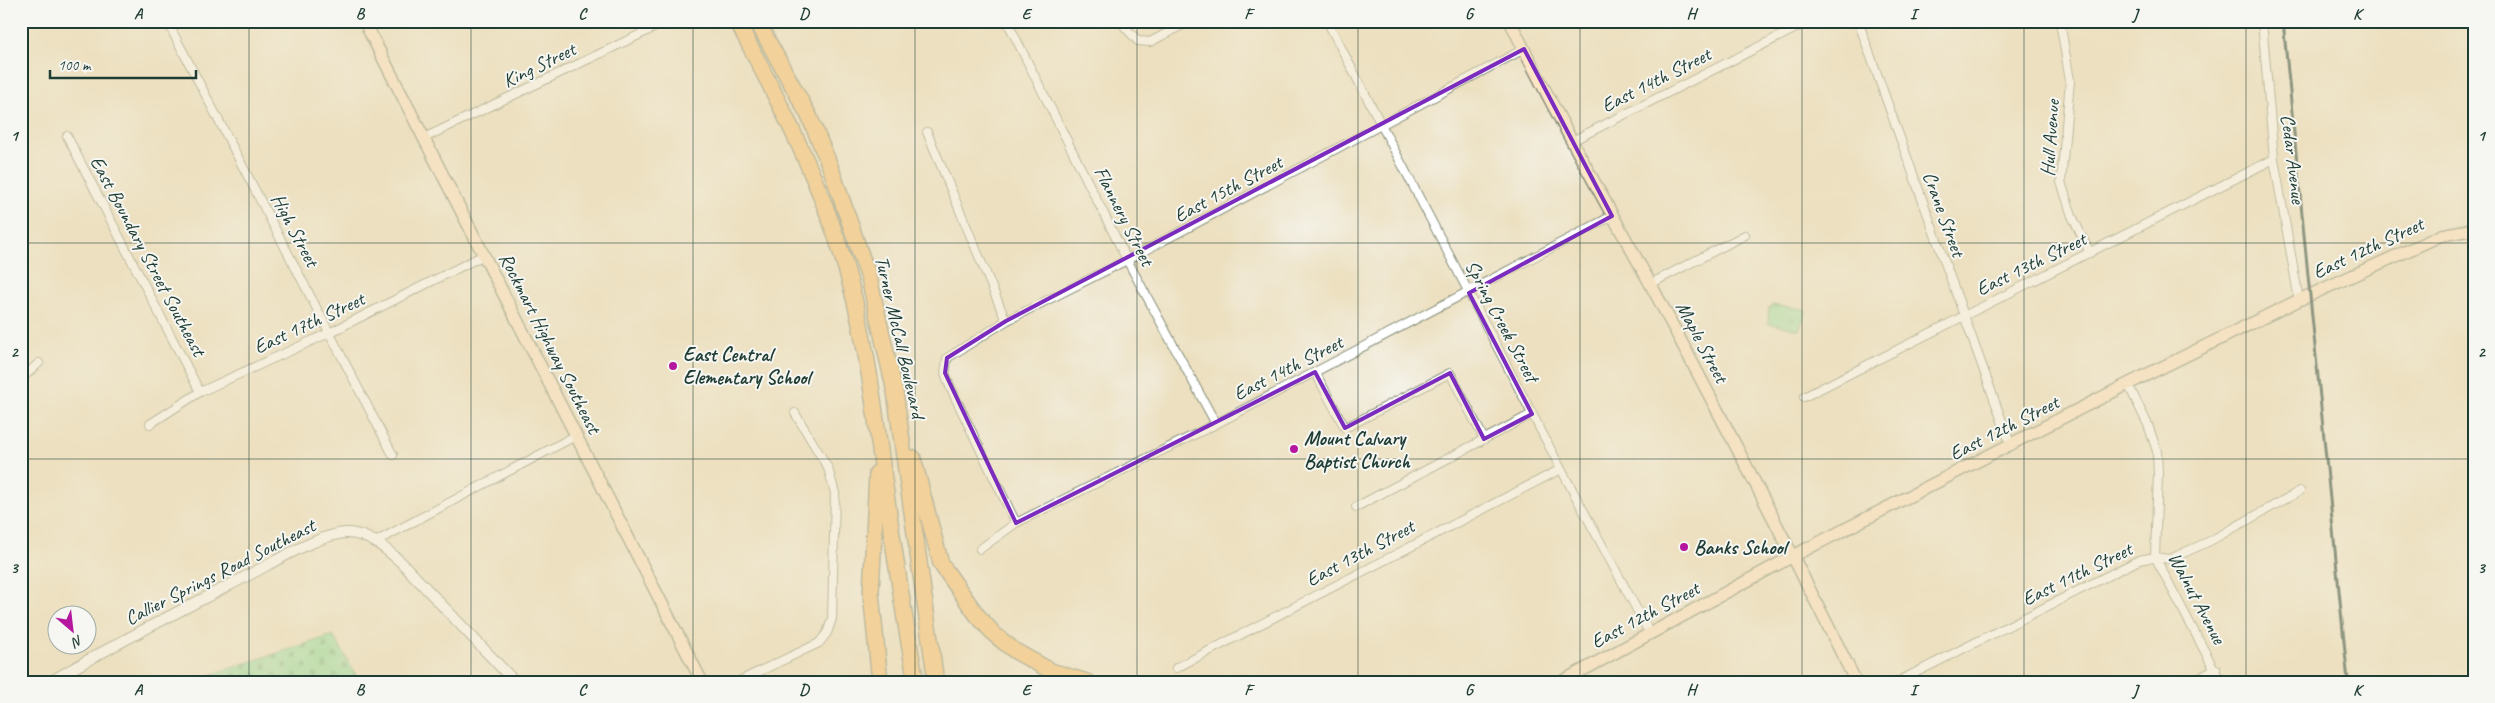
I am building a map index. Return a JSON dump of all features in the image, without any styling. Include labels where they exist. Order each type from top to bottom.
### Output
[{"type":"highway","name":"Turner McCall Boulevard","points":[[737,21],[817,181],[837,238],[854,298],[874,395],[879,442],[916,682]]},
{"type":"highway","name":"Turner McCall Boulevard","points":[[757,21],[809,116],[830,166],[869,278],[895,392],[936,682]]},
{"type":"highway","points":[[895,392],[941,564],[977,615],[995,635],[1015,651],[1051,671],[1087,682]]},
{"type":"highway","points":[[879,442],[871,593],[880,682]]},
{"type":"main road","name":"Rockmart Highway Southeast","points":[[364,21],[702,682]]},
{"type":"main road","name":"Maple Street","points":[[1510,21],[1793,556],[1856,682]]},
{"type":"main road","name":"East 12th Street","points":[[1560,682],[1793,556],[2011,446],[2128,384],[2299,300],[2442,235],[2474,229]]},
{"type":"street","name":"High Street","points":[[167,21],[331,332],[393,455]]},
{"type":"street","name":"King Street","points":[[424,138],[668,21]]},
{"type":"street","name":"Flannery Street","points":[[1007,21],[1127,260],[1216,424]]},
{"type":"street","points":[[1124,26],[1138,41],[1150,42],[1190,21]]},
{"type":"street","name":"Spring Creek Street","points":[[1326,21],[1561,469],[1650,634]]},
{"type":"street","name":"East 14th Street","points":[[1572,141],[1810,21]]},
{"type":"street","name":"Crane Street","points":[[1858,21],[1962,316],[2011,446]]},
{"type":"street","name":"Hull Avenue","points":[[2060,21],[2070,81],[2061,182],[2072,216],[2090,253]]},
{"type":"street","name":"Cedar Avenue","points":[[2262,21],[2274,159],[2299,300]]},
{"type":"street","name":"East 15th Street","points":[[1016,523],[950,388],[945,373],[948,358],[1006,321],[1127,260],[1524,49]]},
{"type":"street","points":[[927,132],[1006,321]]},
{"type":"street","name":"East Boundary Street Southeast","points":[[67,136],[200,392]]},
{"type":"street","name":"East 13th Street","points":[[1804,397],[2274,159]]},
{"type":"street","name":"East 14th Street","points":[[980,549],[1016,523],[1216,424],[1612,216]]},
{"type":"street","points":[[1650,284],[1745,235]]},
{"type":"street","name":"East 17th Street","points":[[150,424],[200,392],[331,332],[484,255]]},
{"type":"street","points":[[21,379],[39,363]]},
{"type":"street","points":[[1315,372],[1345,428],[1450,372],[1484,439]]},
{"type":"street","name":"Walnut Avenue","points":[[2128,384],[2148,425],[2157,451],[2155,557],[2221,682]]},
{"type":"street","points":[[737,682],[819,643],[827,632],[832,619],[835,493],[833,480],[794,413]]},
{"type":"street","points":[[1356,507],[1532,414]]},
{"type":"street","points":[[375,542],[576,436]]},
{"type":"street","name":"East 13th Street","points":[[1176,668],[1561,469]]},
{"type":"street","name":"East 11th Street","points":[[1897,682],[2139,560],[2155,557],[2170,559],[2300,492]]},
{"type":"street","name":"Callier Springs Road Southeast","points":[[50,682],[155,624],[332,535],[349,533],[375,542],[402,562],[508,680]]},
{"type":"street","points":[[2192,682],[2216,670]]},
{"type":"highlighted area","points":[[1524,49],[1612,216],[1469,293],[1532,414],[1484,439],[1450,373],[1345,428],[1315,372],[1016,523],[945,373],[947,358],[1006,321]]},
{"type":"green space","points":[[1772,305],[1804,309],[1806,312],[1799,330],[1768,323],[1769,307]]},
{"type":"green space","points":[[333,635],[360,682],[188,682]]},
{"type":"railway","points":[[2283,21],[2348,682]]},
{"type":"place","name":"East Central Elementary School","points":[[673,366]]},
{"type":"place","name":"Mount Calvary Baptist Church","points":[[1294,449]]},
{"type":"place","name":"Banks School","points":[[1684,547]]}]
